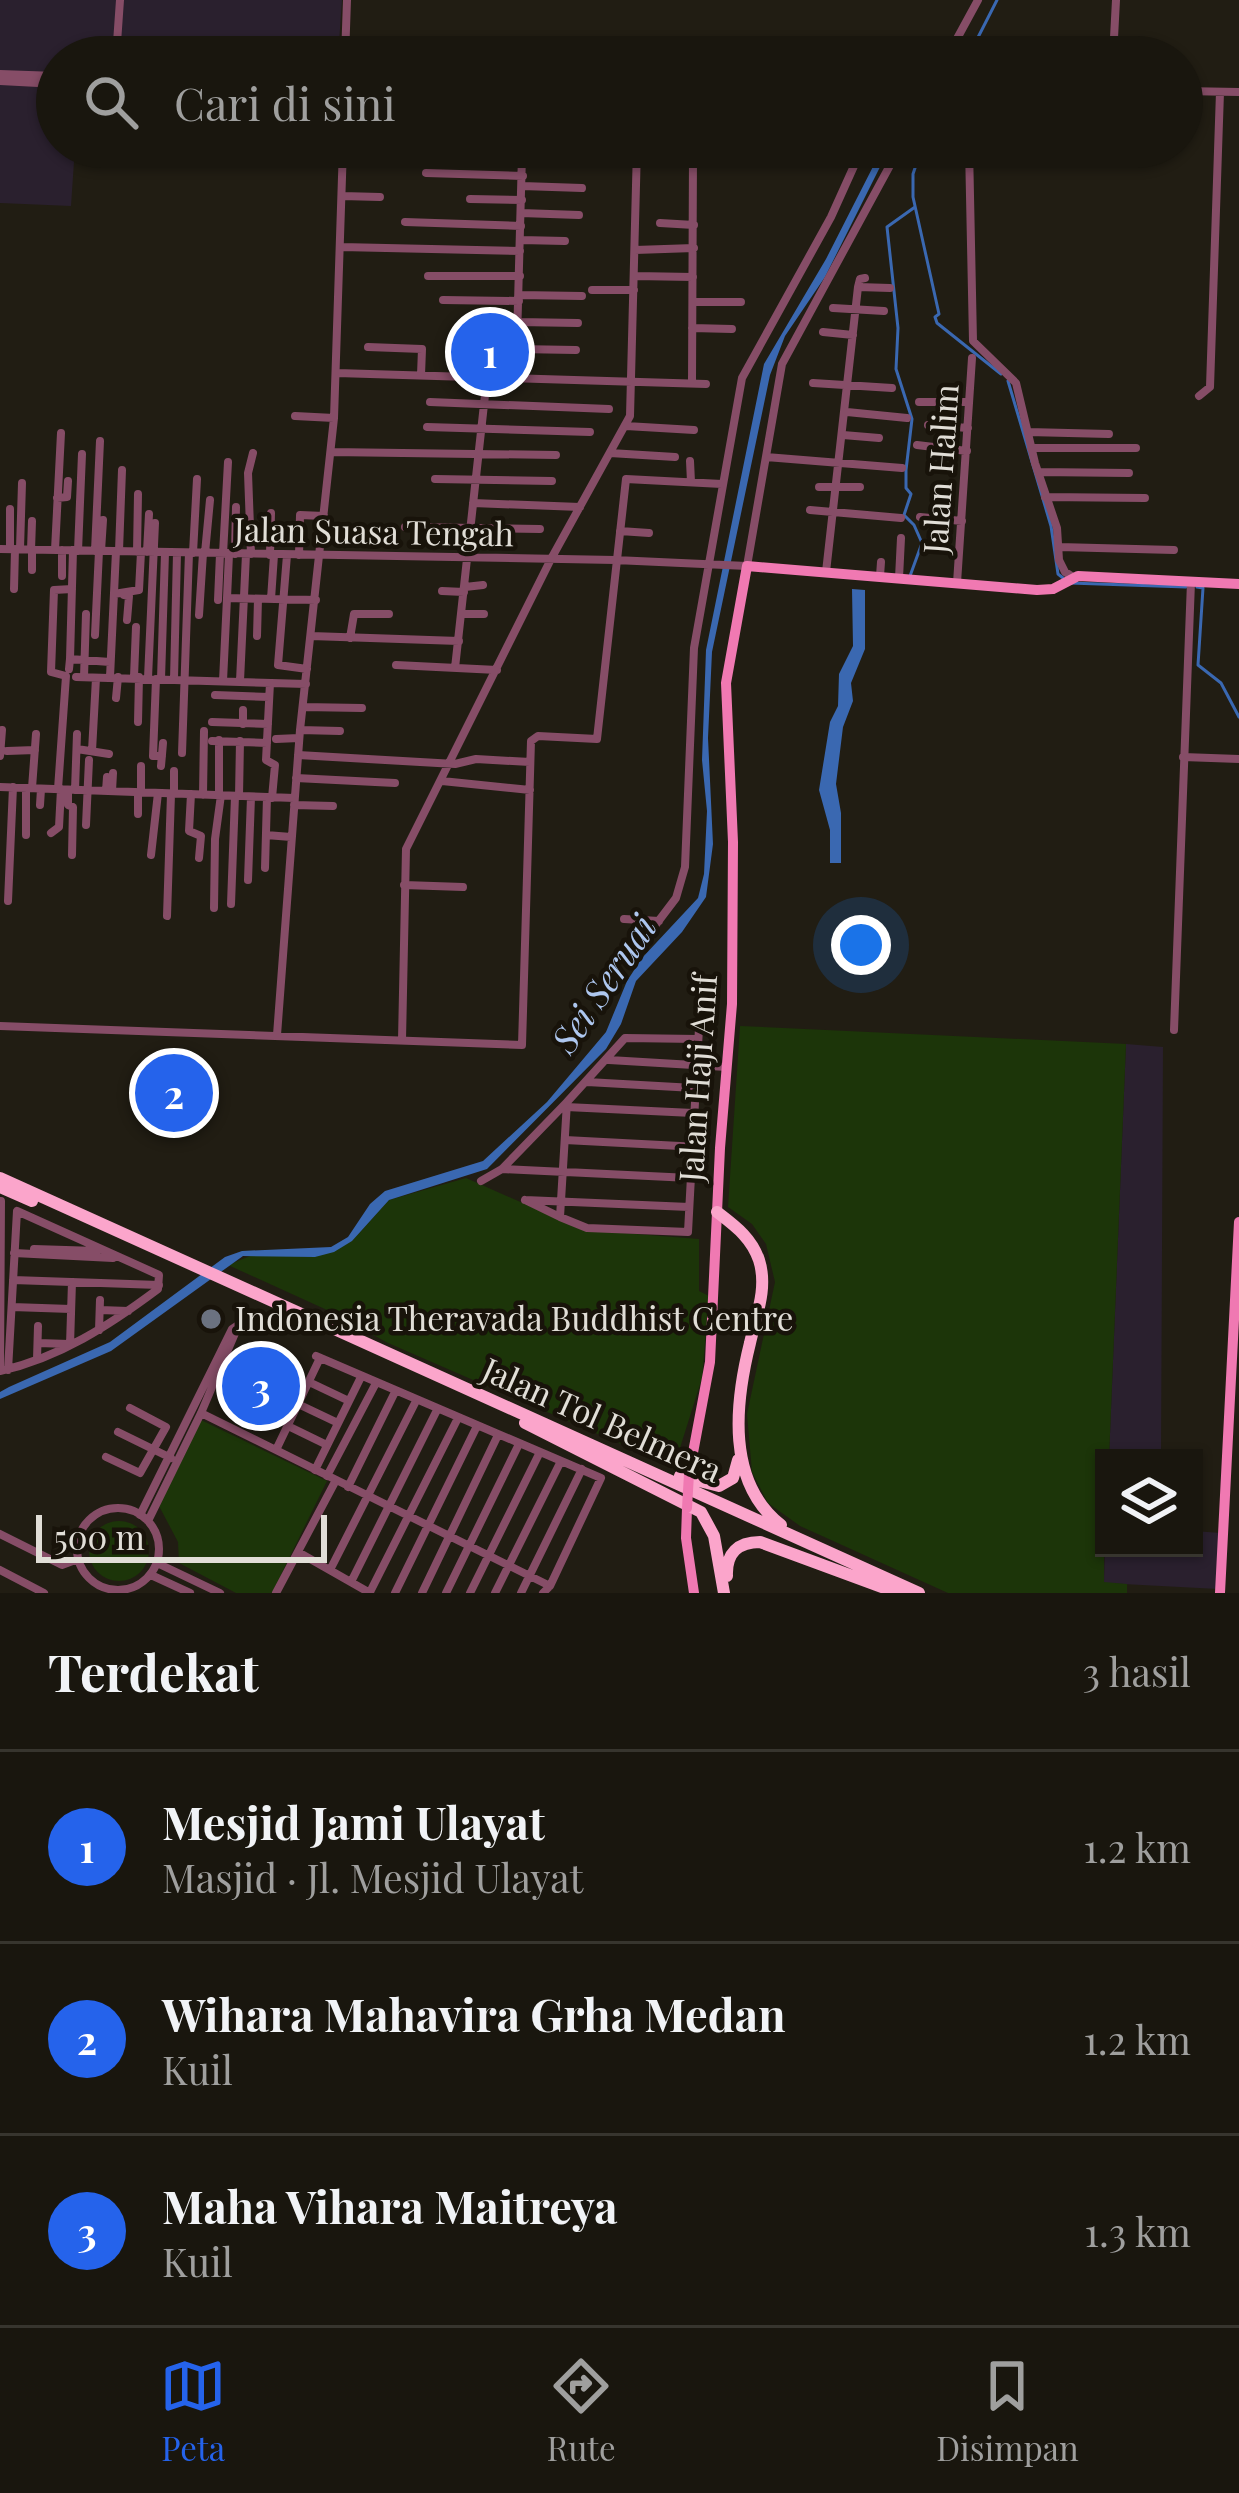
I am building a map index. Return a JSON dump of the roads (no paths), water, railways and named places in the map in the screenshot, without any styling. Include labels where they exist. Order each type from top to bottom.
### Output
[{"type":"highway","name":"Jalan Tol Belmera","points":[[0,1178],[198,1271]]},
{"type":"highway","name":"Jalan Tol Belmera","points":[[0,1187],[566,1434],[901,1590]]},
{"type":"highway","points":[[717,1212],[748,1239],[762,1273],[760,1303],[737,1400],[750,1487],[767,1513],[788,1529],[901,1590]]},
{"type":"highway","points":[[566,1434],[702,1485],[719,1486],[733,1478],[739,1461],[736,1383],[758,1302],[760,1273],[754,1253],[737,1230],[726,1224],[716,1229]]},
{"type":"highway","name":"Jalan Tol Belmera","points":[[217,1279],[525,1423],[901,1590],[919,1593]]},
{"type":"highway","points":[[525,1423],[700,1512],[714,1536],[727,1593]]},
{"type":"highway","points":[[727,1593],[730,1555],[741,1545],[760,1542],[901,1590]]},
{"type":"main road","points":[[742,566],[1037,590],[1069,580],[1239,584]]},
{"type":"main road","name":"Jalan Haji Anif","points":[[694,1593],[687,1508],[689,1474],[710,1374],[717,1212],[705,1147],[727,1067],[734,855],[726,682],[742,566]]},
{"type":"main road","points":[[1220,1593],[1239,1222]]},
{"type":"street","points":[[117,36],[120,0]]},
{"type":"street","points":[[346,36],[347,0]]},
{"type":"street","points":[[958,36],[978,0]]},
{"type":"street","points":[[1114,36],[1116,0]]},
{"type":"street","points":[[0,78],[36,79]]},
{"type":"street","points":[[1203,92],[1239,92]]},
{"type":"street","points":[[1199,396],[1210,387],[1220,92]]},
{"type":"street","points":[[277,1035],[298,754],[334,418],[343,168]]},
{"type":"street","points":[[516,377],[522,168]]},
{"type":"street","points":[[402,1040],[406,849],[578,507],[626,426],[632,406],[637,168]]},
{"type":"street","points":[[692,383],[693,168]]},
{"type":"street","points":[[624,920],[657,924],[676,898],[685,867],[692,670],[714,564],[722,484],[742,378],[853,168]]},
{"type":"street","points":[[742,566],[782,364],[889,168]]},
{"type":"street","points":[[969,168],[973,340],[1016,383],[1069,580]]},
{"type":"street","points":[[426,173],[581,188]]},
{"type":"street","points":[[342,196],[380,197]]},
{"type":"street","points":[[470,199],[522,200]]},
{"type":"street","points":[[521,213],[579,215]]},
{"type":"street","points":[[405,222],[521,226]]},
{"type":"street","points":[[660,223],[694,225]]},
{"type":"street","points":[[521,240],[565,241]]},
{"type":"street","points":[[341,247],[520,251]]},
{"type":"street","points":[[635,250],[694,248]]},
{"type":"street","points":[[428,276],[520,275]]},
{"type":"street","points":[[634,276],[693,277]]},
{"type":"street","points":[[826,572],[855,310],[862,282],[890,288]]},
{"type":"street","points":[[592,290],[634,290]]},
{"type":"street","points":[[443,299],[582,296]]},
{"type":"street","points":[[693,302],[741,302]]},
{"type":"street","points":[[833,308],[884,311]]},
{"type":"street","points":[[491,326],[578,323]]},
{"type":"street","points":[[692,328],[732,329]]},
{"type":"street","points":[[823,332],[853,335]]},
{"type":"street","points":[[466,338],[576,350]]},
{"type":"street","points":[[368,347],[422,349],[421,375]]},
{"type":"street","name":"Jalan Halim","points":[[957,583],[972,358]]},
{"type":"street","points":[[337,373],[706,384]]},
{"type":"street","points":[[454,668],[488,377]]},
{"type":"street","points":[[813,383],[892,388]]},
{"type":"street","points":[[430,402],[609,409]]},
{"type":"street","points":[[919,402],[970,402]]},
{"type":"street","points":[[847,412],[907,418]]},
{"type":"street","points":[[295,416],[334,418]]},
{"type":"street","points":[[928,425],[968,428]]},
{"type":"street","points":[[626,426],[694,430]]},
{"type":"street","points":[[427,427],[590,432]]},
{"type":"street","points":[[61,433],[57,497],[73,589],[91,755],[86,825]]},
{"type":"street","points":[[1027,433],[1109,434]]},
{"type":"street","points":[[844,435],[879,439]]},
{"type":"street","points":[[95,635],[100,441]]},
{"type":"street","points":[[917,445],[967,451]]},
{"type":"street","points":[[1031,448],[1136,448]]},
{"type":"street","points":[[331,452],[556,454]]},
{"type":"street","points":[[240,681],[249,554],[248,473],[254,453]]},
{"type":"street","points":[[610,453],[675,457]]},
{"type":"street","points":[[62,576],[82,454]]},
{"type":"street","points":[[766,457],[902,468]]},
{"type":"street","points":[[690,461],[691,482]]},
{"type":"street","points":[[227,462],[227,554]]},
{"type":"street","points":[[116,698],[110,662],[118,595],[122,470]]},
{"type":"street","points":[[1038,472],[1129,472]]},
{"type":"street","points":[[197,478],[200,615]]},
{"type":"street","points":[[435,478],[552,481]]},
{"type":"street","points":[[0,1026],[522,1046],[534,737],[597,740],[626,479],[722,484]]},
{"type":"street","points":[[57,497],[67,497],[68,481]]},
{"type":"street","points":[[11,549],[22,483]]},
{"type":"street","points":[[819,487],[860,487]]},
{"type":"street","points":[[118,595],[140,589],[149,552],[138,494]]},
{"type":"street","points":[[1046,497],[1145,498]]},
{"type":"street","points":[[182,753],[198,553],[210,500]]},
{"type":"street","points":[[473,503],[578,507]]},
{"type":"street","points":[[224,681],[222,599],[236,507]]},
{"type":"street","points":[[10,509],[14,589]]},
{"type":"street","points":[[810,510],[901,518]]},
{"type":"street","points":[[271,513],[271,599]]},
{"type":"street","points":[[298,555],[300,515],[322,516]]},
{"type":"street","points":[[920,517],[962,520]]},
{"type":"street","points":[[152,518],[148,678],[153,756],[162,761],[163,742]]},
{"type":"street","points":[[32,520],[32,570]]},
{"type":"street","points":[[98,551],[103,520]]},
{"type":"street","points":[[405,526],[539,530]]},
{"type":"street","points":[[620,531],[649,532]]},
{"type":"street","points":[[902,538],[906,578]]},
{"type":"street","points":[[1059,547],[1174,550]]},
{"type":"street","name":"Jalan Suasa Tengah","points":[[11,549],[742,566]]},
{"type":"street","points":[[174,679],[177,553]]},
{"type":"street","points":[[287,555],[279,667],[307,669]]},
{"type":"street","points":[[880,576],[881,562]]},
{"type":"street","points":[[1174,1030],[1191,581]]},
{"type":"street","points":[[442,591],[483,585]]},
{"type":"street","points":[[72,855],[73,807],[68,805],[66,790],[66,676],[51,673],[54,590],[73,589]]},
{"type":"street","points":[[118,595],[128,596],[127,620]]},
{"type":"street","points":[[222,599],[316,601]]},
{"type":"street","points":[[257,636],[258,599]]},
{"type":"street","points":[[82,673],[90,662],[86,614]]},
{"type":"street","points":[[350,638],[354,614],[389,614]]},
{"type":"street","points":[[462,614],[484,614]]},
{"type":"street","points":[[136,628],[148,678],[138,722]]},
{"type":"street","points":[[311,636],[459,641]]},
{"type":"street","points":[[82,673],[90,662]]},
{"type":"street","points":[[90,662],[110,662]]},
{"type":"street","points":[[396,665],[496,670]]},
{"type":"street","points":[[82,673],[306,684]]},
{"type":"street","points":[[265,868],[274,765],[266,760],[272,741],[270,682]]},
{"type":"street","points":[[215,694],[269,697]]},
{"type":"street","points":[[303,707],[362,708]]},
{"type":"street","points":[[243,710],[243,724]]},
{"type":"street","points":[[212,722],[268,724]]},
{"type":"street","points":[[2,730],[3,753],[34,750]]},
{"type":"street","points":[[203,795],[204,731]]},
{"type":"street","points":[[231,904],[235,851],[216,740],[272,741],[340,731]]},
{"type":"street","points":[[26,835],[36,734]]},
{"type":"street","points":[[51,833],[59,829],[77,734]]},
{"type":"street","points":[[214,908],[215,848],[240,742]]},
{"type":"street","points":[[76,749],[91,755],[109,754]]},
{"type":"street","points":[[298,754],[413,753],[451,761],[530,762]]},
{"type":"street","points":[[1183,758],[1239,759]]},
{"type":"street","points":[[138,814],[141,766]]},
{"type":"street","points":[[167,916],[174,771]]},
{"type":"street","points":[[109,791],[110,775]]},
{"type":"street","points":[[296,778],[395,783]]},
{"type":"street","points":[[441,781],[530,790]]},
{"type":"street","points":[[0,787],[269,798],[333,806]]},
{"type":"street","points":[[8,901],[5,855],[13,787]]},
{"type":"street","points":[[33,788],[40,805]]},
{"type":"street","points":[[151,855],[158,793]]},
{"type":"street","points":[[191,794],[189,831],[201,836],[200,858]]},
{"type":"street","points":[[227,808],[228,796]]},
{"type":"street","points":[[248,880],[251,797]]},
{"type":"street","points":[[266,835],[291,837]]},
{"type":"street","points":[[215,848],[248,856]]},
{"type":"street","points":[[404,885],[463,887]]},
{"type":"street","points":[[481,1181],[502,1168],[567,1105],[630,1036],[698,1034],[693,1113],[705,1147],[690,1178],[689,1207],[686,1234],[587,1228],[525,1200],[689,1207]]},
{"type":"street","points":[[607,1060],[727,1067]]},
{"type":"street","points":[[586,1082],[694,1088]]},
{"type":"street","points":[[567,1105],[693,1113]]},
{"type":"street","points":[[560,1217],[567,1105]]},
{"type":"street","points":[[547,1122],[566,1123]]},
{"type":"street","points":[[565,1141],[705,1147]]},
{"type":"street","points":[[502,1168],[690,1178]]},
{"type":"street","points":[[1,1202],[3,1371]]},
{"type":"street","points":[[3,1371],[17,1211],[156,1273],[159,1285]]},
{"type":"street","points":[[71,1236],[71,1250]]},
{"type":"street","points":[[14,1250],[103,1251]]},
{"type":"street","points":[[14,1250],[121,1258]]},
{"type":"street","points":[[13,1280],[159,1285]]},
{"type":"street","points":[[70,1344],[72,1282]]},
{"type":"street","points":[[3,1371],[99,1332],[159,1285]]},
{"type":"street","points":[[99,1332],[100,1305],[129,1311]]},
{"type":"street","points":[[12,1307],[71,1309]]},
{"type":"street","points":[[144,1518],[198,1411],[239,1324],[232,1329],[217,1369]]},
{"type":"street","points":[[37,1359],[38,1326]]},
{"type":"street","points":[[38,1342],[70,1344]]},
{"type":"street","points":[[198,1411],[448,1537],[529,1576],[546,1590],[602,1480],[318,1357],[276,1450]]},
{"type":"street","points":[[315,1470],[361,1377]]},
{"type":"street","points":[[309,1382],[349,1401]]},
{"type":"street","points":[[278,1593],[376,1383]]},
{"type":"street","points":[[348,1486],[395,1392]]},
{"type":"street","points":[[330,1570],[416,1401]]},
{"type":"street","points":[[298,1404],[338,1424]]},
{"type":"street","points":[[106,1456],[140,1473],[154,1450],[165,1425],[130,1408]]},
{"type":"street","points":[[352,1586],[437,1410]]},
{"type":"street","points":[[298,1552],[370,1593],[458,1418]]},
{"type":"street","points":[[288,1426],[327,1445]]},
{"type":"street","points":[[395,1593],[477,1426]]},
{"type":"street","points":[[118,1432],[174,1459]]},
{"type":"street","points":[[422,1593],[498,1435]]},
{"type":"street","points":[[446,1593],[519,1444]]},
{"type":"street","points":[[470,1593],[539,1452]]},
{"type":"street","points":[[495,1593],[561,1461]]},
{"type":"street","points":[[521,1593],[582,1469]]},
{"type":"street","points":[[90,1593],[91,1580],[79,1558],[81,1532],[97,1514],[121,1509],[144,1518],[158,1540],[154,1568],[135,1586],[114,1592],[91,1580]]},
{"type":"street","points":[[0,1534],[62,1565],[79,1558]]},
{"type":"street","points":[[1223,1534],[1239,1535]]},
{"type":"street","points":[[154,1568],[208,1593]]},
{"type":"street","points":[[0,1570],[44,1593]]},
{"type":"street","points":[[170,1576],[190,1593]]},
{"type":"street","points":[[170,1576],[220,1593]]},
{"type":"water","points":[[872,168],[880,168],[825,277],[785,336],[770,375],[712,652],[708,738],[713,844],[706,897],[682,932],[636,981],[621,1024],[606,1049],[487,1169],[389,1200],[352,1241],[334,1252],[315,1257],[243,1256],[111,1351],[0,1399],[0,1392],[9,1387],[110,1342],[225,1257],[242,1251],[331,1247],[348,1237],[385,1191],[483,1161],[547,1102],[606,1032],[642,958],[698,898],[707,811],[702,760],[706,650],[764,364]]},
{"type":"water","points":[[852,589],[865,590],[865,649],[851,683],[853,701],[843,727],[836,784],[841,863],[830,863],[830,830],[819,790],[830,722],[838,706],[839,674],[853,646]]},
{"type":"waterway","points":[[979,36],[997,0]]},
{"type":"waterway","points":[[915,168],[913,197],[939,314],[937,323],[1001,374]]},
{"type":"waterway","points":[[910,576],[922,543],[904,515],[911,494],[906,488],[906,470],[912,419],[896,369],[898,328],[887,227],[915,207]]},
{"type":"waterway","points":[[1008,381],[1051,526],[1058,574],[1063,578]]},
{"type":"waterway","points":[[1070,583],[1186,587]]},
{"type":"waterway","points":[[1197,587],[1203,588],[1198,665],[1221,683],[1239,717]]},
{"type":"place","name":"Mesjid Jami Ulayat","points":[[490,352]]},
{"type":"place","name":"Wihara Mahavira Grha Medan","points":[[174,1093]]},
{"type":"place","name":"Indonesia Theravada Buddhist Centre","points":[[211,1319]]},
{"type":"place","name":"Maha Vihara Maitreya","points":[[261,1386]]},
{"type":"water label","name":"Sei Seruai","points":[[604,984]]}]
